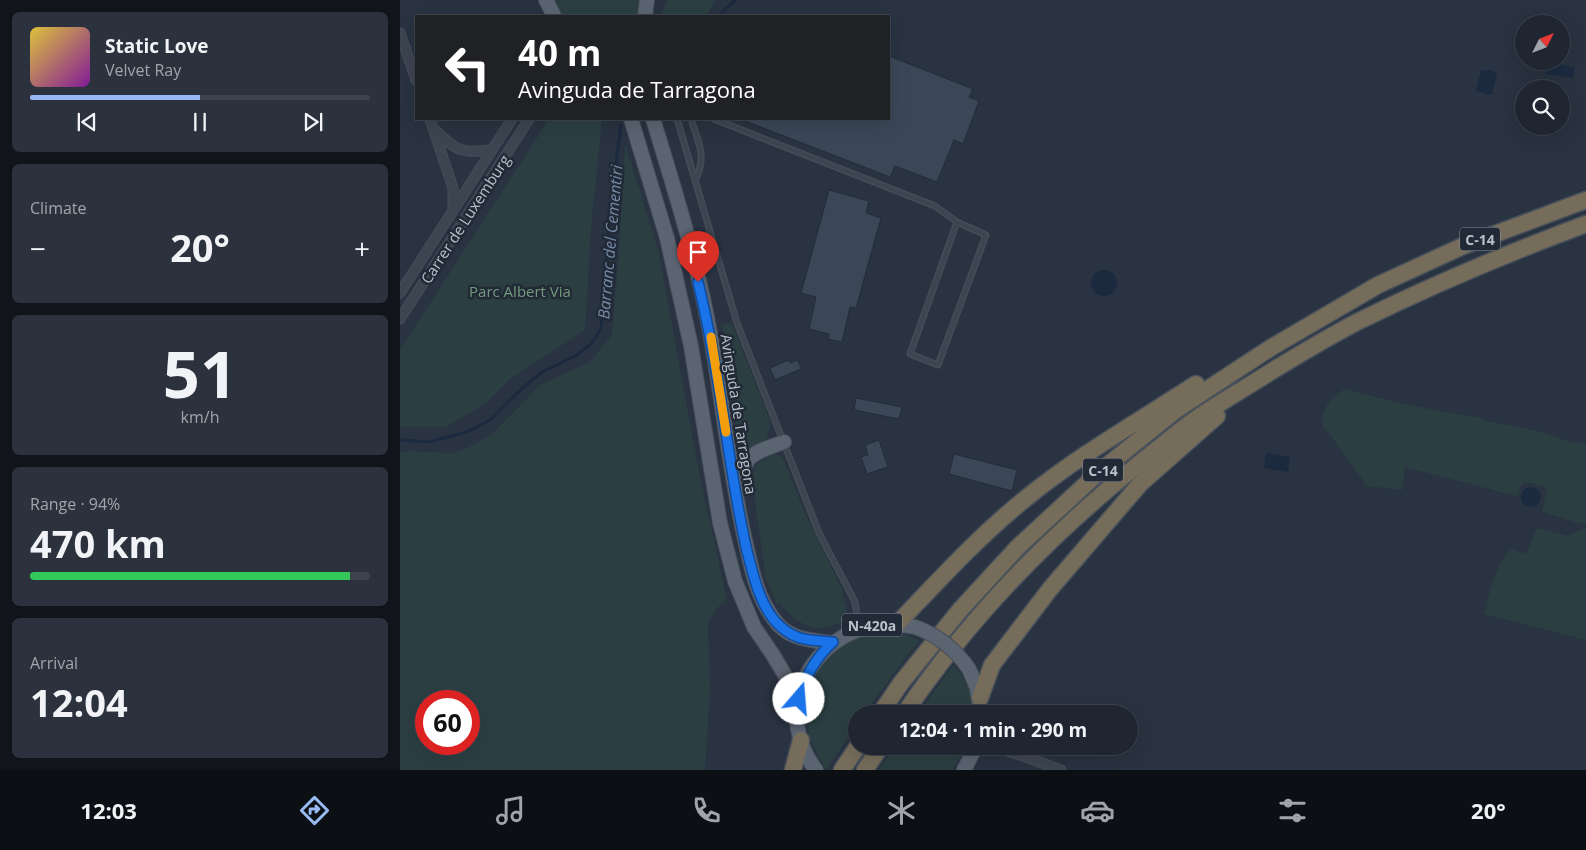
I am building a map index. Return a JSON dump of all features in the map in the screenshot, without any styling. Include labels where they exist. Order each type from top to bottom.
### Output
[{"type":"highway","name":"C-14","points":[[886,705],[960,610],[1018,547],[1099,472],[1176,410],[1272,347],[1378,286],[1463,246],[1586,200]]},
{"type":"highway","name":"C-14","points":[[910,705],[976,620],[1032,559],[1112,485],[1206,412],[1228,400],[1289,360],[1365,319],[1460,273],[1586,224]]},
{"type":"highway","points":[[897,624],[978,541],[1025,499],[1078,459],[1267,339],[1354,291],[1378,286]]},
{"type":"highway","points":[[981,705],[992,665],[1050,589],[1140,484],[1219,414],[1228,400]]},
{"type":"highway","points":[[793,770],[801,740]]},
{"type":"highway","points":[[842,770],[852,755]]},
{"type":"highway","points":[[865,770],[875,755]]},
{"type":"main road","points":[[546,0],[554,15]]},
{"type":"main road","points":[[645,15],[647,0]]},
{"type":"main road","points":[[631,120],[667,238],[689,336],[720,523],[735,581],[754,627],[799,699]]},
{"type":"main road","name":"Avinguda de Tarragona","points":[[653,120],[686,228],[711,336],[739,514],[753,574],[767,608],[773,619],[782,628],[791,635],[803,640],[833,642]]},
{"type":"main road","points":[[753,574],[741,473],[749,458],[762,450],[784,442]]},
{"type":"main road","name":"N-420a","points":[[814,768],[801,740],[797,720],[799,699],[805,677],[824,650],[833,642],[852,631],[869,626],[897,624],[915,627],[931,634],[946,643],[959,655],[969,669],[981,705]]},
{"type":"main road","points":[[964,770],[972,755]]},
{"type":"street","points":[[400,33],[402,45],[415,78]]},
{"type":"street","points":[[430,120],[453,188],[454,211]]},
{"type":"street","name":"Carrer de Luxemburg","points":[[400,293],[511,120]]},
{"type":"street","name":"Carrer de Luxemburg","points":[[400,319],[528,120]]},
{"type":"street","points":[[433,128],[450,145],[463,151],[478,152],[492,150]]},
{"type":"street","points":[[1020,755],[1061,770]]},
{"type":"lane","points":[[677,120],[737,323],[819,533],[855,602],[857,616],[852,631]]},
{"type":"lane","points":[[693,120],[702,162],[695,180]]},
{"type":"lane","points":[[717,120],[935,206],[957,222],[986,235],[938,365],[910,354],[957,222]]},
{"type":"green space","points":[[554,0],[640,0],[637,15],[562,15]]},
{"type":"green space","points":[[668,0],[716,0],[707,15],[660,15]]},
{"type":"green space","name":"Parc Albert Via","points":[[548,120],[602,120],[591,227],[585,330],[510,379],[485,404],[446,427],[400,427],[400,350]]},
{"type":"green space","points":[[625,144],[658,249],[700,478],[727,600],[715,610],[708,624],[710,689],[705,770],[400,770],[400,452],[452,453],[467,448],[491,435],[540,385],[590,362],[612,335]]},
{"type":"green space","points":[[731,322],[770,420],[768,435],[765,439],[740,458],[722,325]]},
{"type":"green space","points":[[1344,389],[1403,404],[1542,432],[1570,442],[1586,443],[1586,525],[1542,512],[1547,488],[1524,481],[1516,496],[1405,467],[1402,490],[1367,486],[1322,424],[1324,412],[1328,404]]},
{"type":"green space","points":[[773,454],[779,455],[784,461],[805,513],[843,591],[842,596],[847,608],[843,621],[824,628],[808,626],[793,617],[779,603],[777,605],[766,579],[753,472],[757,464]]},
{"type":"green space","points":[[1586,527],[1586,640],[1484,614],[1497,571],[1511,549],[1526,554],[1537,528],[1568,536]]},
{"type":"green space","points":[[897,631],[919,640],[871,705],[848,705],[848,738],[826,770],[816,752],[807,727],[805,713],[807,697],[816,674],[831,655],[854,639],[872,633]]},
{"type":"green space","points":[[953,665],[962,676],[973,705],[924,705]]},
{"type":"green space","points":[[889,755],[961,755],[952,770],[879,770]]},
{"type":"water","points":[[1570,66],[1575,67],[1573,78],[1546,74],[1546,70],[1570,70]]},
{"type":"water","points":[[1481,70],[1492,70],[1497,75],[1492,94],[1488,95],[1476,91]]},
{"type":"water","points":[[1104,270],[1113,274],[1117,283],[1113,292],[1104,296],[1095,292],[1091,283],[1095,274]]},
{"type":"water","points":[[1266,453],[1290,457],[1288,472],[1264,468]]},
{"type":"water","points":[[1531,487],[1538,490],[1541,497],[1538,504],[1531,507],[1524,504],[1521,497],[1524,490]]},
{"type":"building","points":[[890,56],[973,89],[969,97],[979,101],[963,144],[954,140],[937,182],[895,166],[890,177],[743,120],[890,120]]},
{"type":"building","points":[[829,190],[869,201],[866,213],[881,218],[856,308],[850,307],[842,342],[828,339],[829,334],[809,329],[816,297],[801,293]]},
{"type":"building","points":[[789,360],[790,363],[798,360],[801,369],[775,380],[770,368]]},
{"type":"building","points":[[856,398],[902,407],[899,419],[854,410]]},
{"type":"building","points":[[879,440],[888,467],[867,474],[861,457],[868,455],[865,445]]},
{"type":"building","points":[[954,454],[1017,470],[1012,491],[949,474]]},
{"type":"waterway","name":"Barranc del Cementiri","points":[[721,15],[736,0]]},
{"type":"waterway","name":"Barranc del Cementiri","points":[[400,440],[428,442],[467,432],[490,420],[517,393],[542,372],[575,356],[591,344],[601,329],[613,184],[621,125]]},
{"type":"slow traffic","points":[[711,337],[726,432]]},
{"type":"route","points":[[698,282],[711,336],[739,514],[753,574],[761,596],[773,619],[791,635],[803,640],[833,642],[817,658],[805,677],[799,699]]}]
